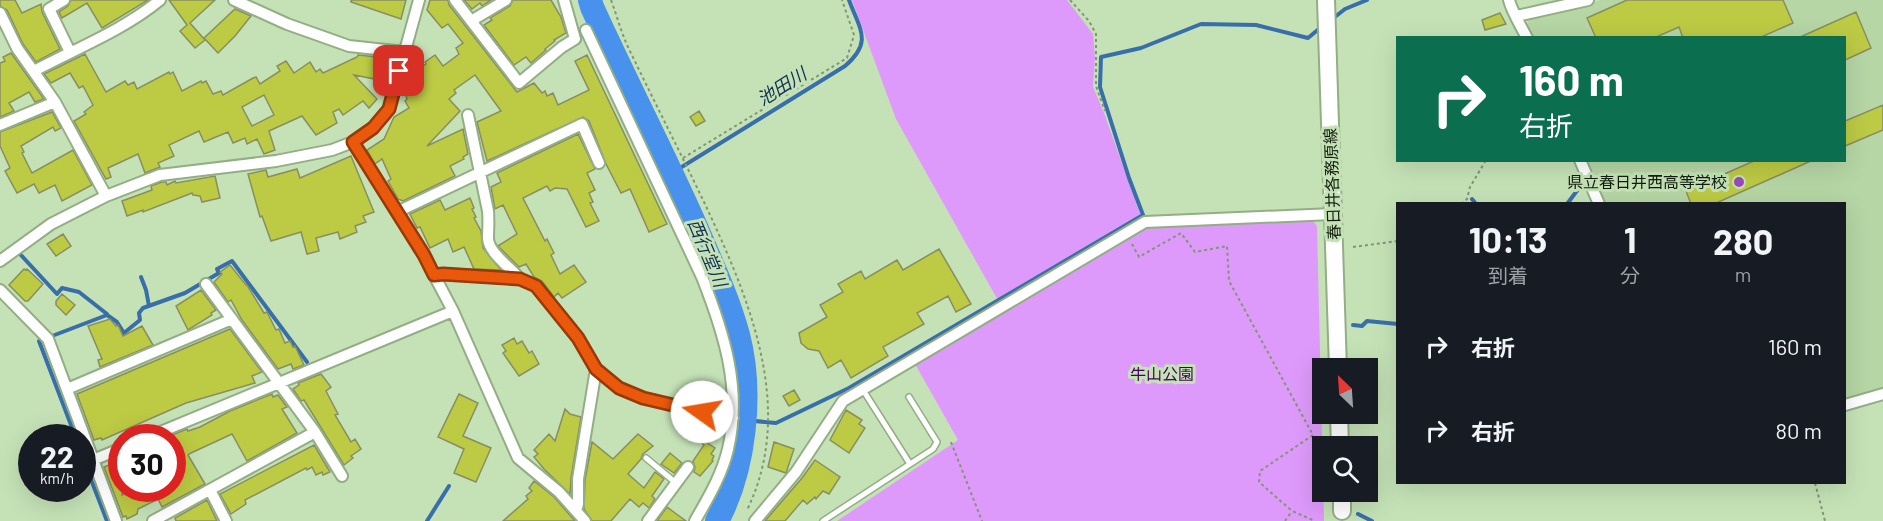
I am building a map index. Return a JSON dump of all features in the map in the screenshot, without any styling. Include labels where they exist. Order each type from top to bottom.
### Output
[{"type":"main road","name":"春日井各務原線","points":[[1326,0],[1338,358]]},
{"type":"main road","points":[[1342,502],[1343,518]]},
{"type":"street","points":[[64,0],[49,9],[70,52]]},
{"type":"street","points":[[34,71],[106,36],[140,16],[160,0]]},
{"type":"street","points":[[234,0],[287,24],[349,46],[404,52]]},
{"type":"street","points":[[0,261],[51,224],[106,196],[160,175],[276,161],[332,150],[353,142],[373,128],[389,109],[419,0]]},
{"type":"street","points":[[455,0],[519,83],[562,46],[576,39],[564,0]]},
{"type":"street","points":[[471,21],[506,0]]},
{"type":"street","points":[[1509,0],[1511,9],[1517,16],[1526,36]]},
{"type":"street","points":[[1517,16],[1588,0]]},
{"type":"street","points":[[0,13],[17,48],[55,102],[106,196]]},
{"type":"street","points":[[586,30],[702,277],[717,314],[729,358],[733,390],[733,418],[724,459],[715,485],[695,521]]},
{"type":"street","points":[[0,124],[55,102]]},
{"type":"street","points":[[468,115],[490,225],[488,241],[493,253],[520,279]]},
{"type":"street","points":[[397,212],[582,124],[599,163]]},
{"type":"street","points":[[353,142],[397,212],[453,311],[518,458],[559,492],[585,521]]},
{"type":"street","points":[[1581,162],[1598,202]]},
{"type":"street","points":[[755,521],[796,472],[843,401],[1126,232],[1145,222],[1333,214]]},
{"type":"street","points":[[434,275],[520,279],[536,286],[578,338],[596,369],[619,388],[643,398],[733,418]]},
{"type":"street","points":[[206,284],[315,432],[342,476]]},
{"type":"street","points":[[0,290],[48,339],[80,424]]},
{"type":"street","points":[[180,424],[453,311]]},
{"type":"street","points":[[67,389],[232,319]]},
{"type":"street","points":[[576,511],[578,479],[596,369]]},
{"type":"street","points":[[1846,405],[1883,394]]},
{"type":"street","points":[[153,521],[315,432]]},
{"type":"street","points":[[648,521],[688,466]]},
{"type":"street","points":[[96,468],[116,521]]},
{"type":"street","points":[[210,490],[226,521]]},
{"type":"lane","points":[[863,390],[910,464]]},
{"type":"lane","points":[[823,521],[933,449],[936,442],[909,397]]},
{"type":"lane","points":[[646,458],[676,483]]},
{"type":"path","points":[[611,0],[627,44],[683,158],[740,284],[758,339],[765,371],[767,424],[758,483],[745,513]]},
{"type":"path","points":[[683,158],[847,58],[854,35],[842,0]]},
{"type":"path","points":[[1070,0],[1089,21],[1096,34],[1096,86],[1105,111]]},
{"type":"path","points":[[1464,202],[1485,162]]},
{"type":"path","points":[[1126,232],[1139,257],[1181,233],[1195,252],[1227,246],[1229,281],[1313,435],[1260,471],[1259,482],[1292,511],[1315,521]]},
{"type":"path","points":[[1353,247],[1396,241]]},
{"type":"path","points":[[951,442],[982,521]]},
{"type":"path","points":[[1815,484],[1825,521]]},
{"type":"path","points":[[1286,521],[1292,511]]},
{"type":"shaded area","name":"県立春日井西高等学校","points":[[1601,0],[1883,0],[1883,390],[1846,400],[1846,202],[1604,202],[1586,162],[1846,162],[1846,36],[1531,36],[1526,26],[1531,17]]},
{"type":"green space","name":"牛山公園","points":[[852,0],[1067,0],[1093,34],[1095,57],[1093,87],[1145,228],[1313,221],[1317,226],[1320,358],[1312,358],[1312,424],[1322,424],[1322,436],[1312,436],[1312,502],[1324,502],[1324,521],[837,521],[958,440],[915,364],[1004,311],[896,119]]},
{"type":"building","points":[[0,0],[15,0],[22,13],[41,4],[42,12],[60,49],[36,62],[23,44],[7,10],[0,6]]},
{"type":"building","points":[[71,0],[148,0],[102,28],[87,3],[62,18],[59,12],[68,6]]},
{"type":"building","points":[[169,0],[215,0],[190,23],[205,40],[195,48],[180,31],[187,25]]},
{"type":"building","points":[[351,0],[406,0],[401,19],[351,2]]},
{"type":"building","points":[[430,0],[448,0],[449,5],[517,92],[534,83],[542,93],[545,91],[547,96],[553,93],[558,105],[589,90],[575,61],[587,55],[667,224],[649,232],[630,189],[621,193],[606,164],[589,121],[583,117],[487,161],[477,122],[501,111],[475,75],[454,90],[456,93],[449,99],[460,111],[427,146],[463,129],[468,154],[463,157],[464,159],[450,166],[455,176],[403,201],[398,199],[388,181],[391,179],[382,159],[375,164],[367,150],[384,139],[394,117],[409,108],[405,101],[406,96],[422,87],[405,83],[415,78],[412,72],[426,64],[425,62],[435,55],[443,66],[459,54],[456,48],[463,43],[448,24],[442,28],[427,10]]},
{"type":"building","points":[[464,0],[491,0],[482,6],[480,3],[472,9]]},
{"type":"building","points":[[513,0],[551,0],[561,17],[566,33],[554,40],[531,63],[526,57],[514,65],[484,25],[492,20],[490,18],[510,6]]},
{"type":"building","points":[[1627,0],[1783,0],[1793,23],[1764,36],[1682,36],[1679,27],[1659,36],[1595,36],[1587,18]]},
{"type":"building","points":[[235,9],[251,16],[218,53],[204,38]]},
{"type":"building","points":[[1856,12],[1871,48],[1846,60],[1846,36],[1802,36]]},
{"type":"building","points":[[1500,13],[1506,24],[1485,30],[1482,20]]},
{"type":"building","points":[[11,53],[44,99],[35,102],[29,92],[9,103],[14,111],[0,117],[0,63],[5,61],[3,57]]},
{"type":"building","points":[[85,54],[106,92],[125,81],[128,85],[134,82],[137,89],[173,72],[182,91],[201,81],[202,83],[206,81],[213,94],[221,91],[223,95],[256,77],[260,84],[280,71],[277,66],[286,61],[294,73],[310,62],[316,72],[320,69],[323,73],[358,55],[387,58],[385,81],[354,75],[377,99],[369,108],[363,101],[343,115],[339,109],[333,112],[337,123],[316,135],[302,116],[269,131],[275,150],[264,154],[257,139],[247,144],[245,138],[233,143],[228,132],[204,142],[199,131],[169,145],[174,156],[158,163],[160,167],[145,173],[138,154],[108,168],[111,177],[106,179],[74,121],[86,114],[84,112],[93,105],[83,86],[79,88],[70,73],[51,83],[44,74]],"holes":[[[264,95],[274,115],[252,126],[242,107]]]},
{"type":"building","points":[[1883,105],[1883,130],[1846,146],[1846,121]]},
{"type":"building","points":[[699,111],[705,121],[696,126],[690,117]]},
{"type":"building","points":[[52,112],[61,128],[55,131],[53,127],[21,146],[32,173],[73,150],[92,185],[62,201],[55,185],[39,193],[34,184],[17,193],[5,171],[10,168],[0,146],[0,132]]},
{"type":"building","points":[[578,134],[595,169],[587,173],[595,190],[589,193],[593,202],[590,203],[599,221],[586,227],[567,189],[555,188],[550,191],[547,186],[523,198],[545,241],[547,239],[554,253],[551,255],[560,274],[574,265],[586,282],[562,298],[558,293],[554,297],[542,281],[534,277],[526,264],[519,267],[498,246],[517,234],[503,205],[495,209],[491,187],[501,182],[497,173]]},
{"type":"building","points":[[351,156],[374,212],[363,216],[366,222],[355,226],[357,232],[340,239],[338,232],[316,238],[319,251],[307,254],[301,232],[271,241],[262,216],[260,217],[248,174],[266,170],[268,177],[297,169],[300,178]]},
{"type":"building","points":[[1751,162],[1808,162],[1718,202],[1690,202],[1686,191]]},
{"type":"building","points":[[215,176],[220,198],[202,202],[200,196],[192,193],[127,216],[122,201],[152,190],[151,186],[162,182],[166,182],[167,185],[175,181],[176,183]]},
{"type":"building","points":[[470,198],[476,217],[474,218],[481,231],[483,248],[501,270],[474,269],[464,247],[453,252],[448,239],[430,248],[420,227],[417,228],[410,214],[440,200],[445,210]]},
{"type":"building","points":[[63,234],[71,246],[56,256],[47,244]]},
{"type":"building","points":[[939,249],[971,304],[956,312],[948,296],[917,313],[924,324],[883,347],[888,356],[851,378],[841,360],[828,368],[819,351],[808,349],[801,343],[799,333],[827,317],[820,305],[843,292],[838,284],[861,271],[865,279],[897,260],[903,270]]},
{"type":"building","points":[[230,265],[247,285],[264,313],[267,312],[276,330],[279,329],[285,343],[290,341],[293,347],[295,346],[304,365],[293,369],[291,364],[278,369],[242,320],[231,300],[228,302],[214,282],[222,274],[220,272]]},
{"type":"building","points":[[24,269],[27,269],[43,284],[28,301],[25,301],[9,285]]},
{"type":"building","points":[[201,290],[216,310],[188,330],[176,306]]},
{"type":"building","points":[[62,294],[75,305],[66,315],[56,305],[56,301]]},
{"type":"building","points":[[110,319],[116,326],[118,325],[123,336],[142,326],[153,345],[100,367],[98,360],[102,359],[88,326]]},
{"type":"building","points":[[230,329],[262,372],[252,376],[255,383],[186,403],[138,424],[108,424],[108,437],[102,440],[101,438],[96,439],[96,424],[88,424],[77,394]]},
{"type":"building","points":[[514,338],[517,344],[522,341],[529,353],[532,351],[539,364],[519,376],[503,353],[506,351],[502,345]]},
{"type":"building","points":[[321,374],[331,387],[326,391],[338,414],[335,415],[351,442],[355,439],[361,449],[344,465],[304,400],[301,401],[293,389],[299,385],[298,383]]},
{"type":"building","points":[[794,390],[800,400],[789,406],[783,396]]},
{"type":"building","points":[[272,394],[273,397],[278,395],[287,407],[282,409],[297,433],[247,461],[232,434],[191,453],[188,455],[205,484],[186,494],[186,429],[188,431],[200,427],[230,411]]},
{"type":"building","points":[[459,394],[478,403],[463,436],[491,448],[476,482],[454,473],[464,449],[438,437]]},
{"type":"building","points":[[565,409],[570,414],[581,417],[570,494],[534,457],[538,454],[534,450],[549,434],[555,441]]},
{"type":"building","points":[[846,410],[862,420],[859,424],[865,428],[849,453],[830,440]]},
{"type":"building","points":[[695,417],[719,425],[706,442],[715,448],[711,454],[714,456],[713,461],[700,476],[694,472],[693,461],[704,445],[685,431]]},
{"type":"building","points":[[638,434],[653,446],[643,454],[628,474],[644,488],[655,472],[664,479],[652,496],[655,499],[649,508],[643,503],[639,507],[630,499],[611,521],[592,521],[584,509],[585,480],[592,442],[613,459]]},
{"type":"building","points":[[774,442],[794,449],[786,473],[768,467]]},
{"type":"building","points":[[314,445],[330,472],[316,475],[312,467],[307,470],[306,468],[245,500],[246,504],[231,514],[220,494]]},
{"type":"building","points":[[670,453],[682,463],[674,473],[661,464]]},
{"type":"building","points":[[815,460],[840,477],[829,494],[823,491],[807,504],[803,500],[785,521],[765,521],[802,478]]},
{"type":"building","points":[[108,466],[108,478],[104,467]]},
{"type":"building","points":[[534,481],[554,497],[575,521],[503,521],[528,499],[526,496],[532,491],[529,488]]},
{"type":"building","points":[[207,500],[217,521],[176,521],[175,518]]},
{"type":"building","points":[[117,502],[152,502],[138,509],[137,514],[127,519],[126,516],[123,517]]},
{"type":"building","points":[[160,502],[171,502],[162,507]]},
{"type":"building","points":[[667,507],[675,513],[686,521],[657,521]]},
{"type":"waterway","name":"西行堂川","points":[[590,0],[697,229],[725,294],[738,335],[745,381],[744,430],[734,478],[717,521]]},
{"type":"waterway","name":"池田川","points":[[672,173],[845,66],[854,58],[859,50],[862,35],[849,0]]},
{"type":"waterway","points":[[1331,20],[1345,9],[1367,0]]},
{"type":"waterway","points":[[744,420],[776,423],[849,388],[1143,215],[1100,87],[1101,57],[1141,48],[1201,24],[1256,25],[1308,38],[1320,28]]},
{"type":"waterway","points":[[1568,202],[1579,188],[1585,185]]},
{"type":"waterway","points":[[19,253],[57,294],[62,288],[79,292],[107,314]]},
{"type":"waterway","points":[[71,424],[39,341],[107,315],[117,322],[124,333],[140,320],[139,313],[143,308],[185,293],[219,273],[217,269],[232,261],[307,362]]},
{"type":"waterway","points":[[141,277],[149,306]]},
{"type":"waterway","points":[[1353,325],[1362,326],[1367,321],[1396,324]]},
{"type":"waterway","points":[[427,521],[449,486]]},
{"type":"waterway","points":[[96,492],[107,521]]},
{"type":"waterway","points":[[1358,514],[1372,521]]},
{"type":"place","name":"県立春日井西高等学校","points":[[1739,182]]},
{"type":"route","points":[[399,71],[389,109],[373,128],[353,142],[424,255],[434,275],[520,279],[536,286],[578,338],[596,369],[619,388],[643,398],[702,412]]}]
